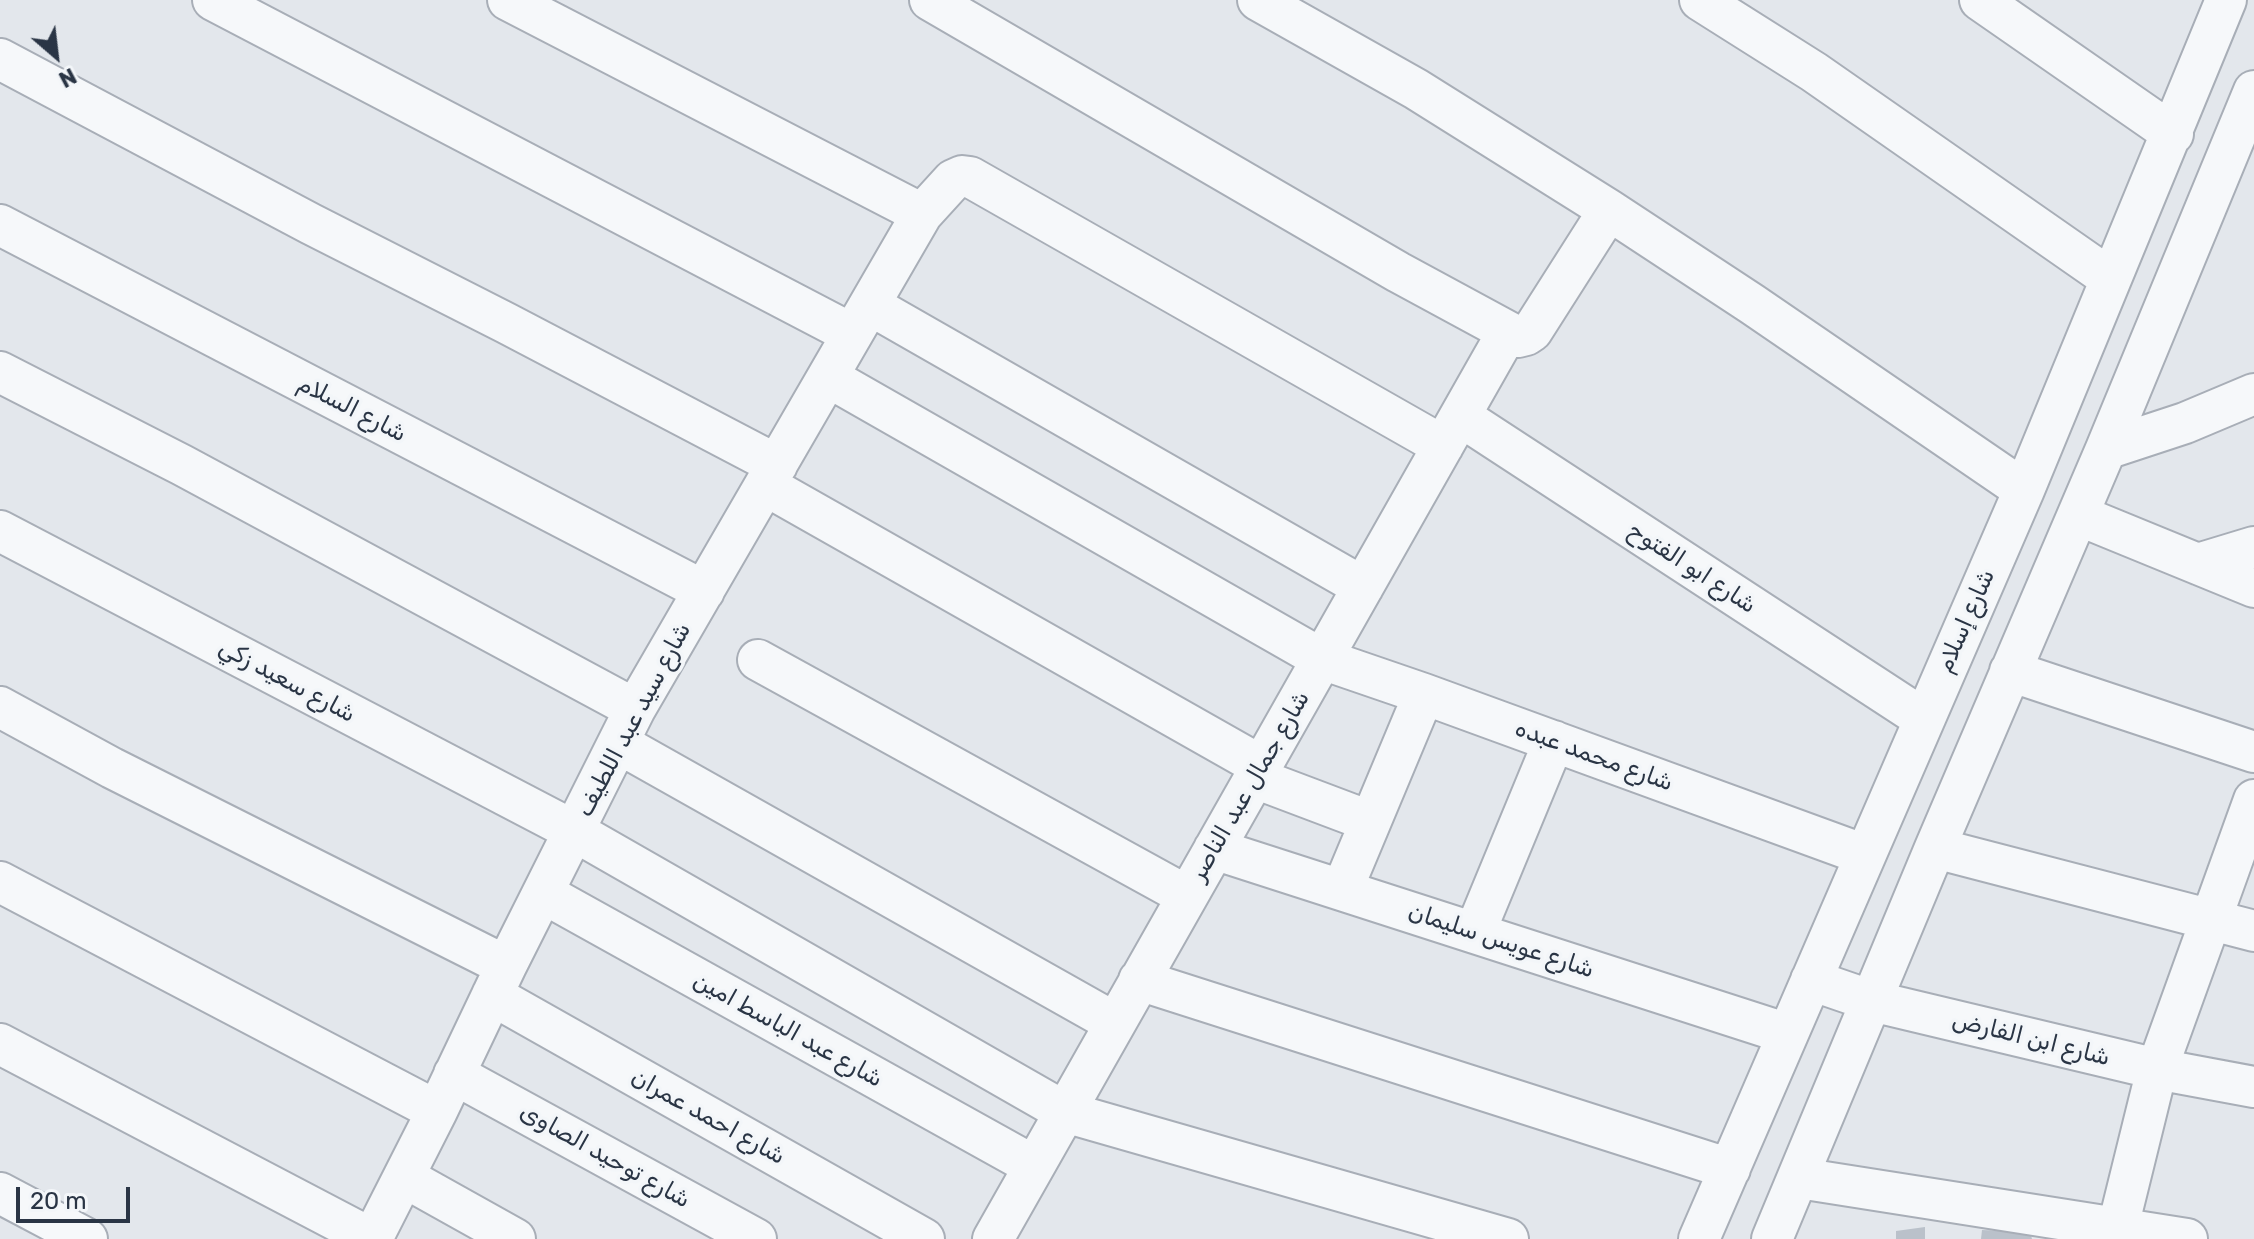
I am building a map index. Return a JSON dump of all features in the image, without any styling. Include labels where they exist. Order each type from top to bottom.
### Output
[{"type":"street","points":[[213,0],[861,320],[1363,587]]},
{"type":"street","points":[[508,0],[922,214]]},
{"type":"street","points":[[930,0],[1371,256],[1518,337],[1532,331],[1609,210]]},
{"type":"street","points":[[1258,0],[1416,89],[1609,210],[2024,490]]},
{"type":"street","points":[[1700,0],[1814,72],[2111,279]]},
{"type":"street","points":[[1980,0],[2173,134]]},
{"type":"street","name":"شارع إسلام","points":[[1699,1239],[2024,490],[2173,134],[2224,1]]},
{"type":"street","points":[[0,59],[311,224],[506,323],[771,475],[1258,772],[1369,821]]},
{"type":"street","points":[[1772,1239],[2254,91]]},
{"type":"street","name":"شارع ابو الفتوح","points":[[922,214],[953,180],[970,177],[1451,431],[1924,719]]},
{"type":"street","name":"شارع سيد عبد اللطيف","points":[[372,1239],[627,726],[922,214]]},
{"type":"street","name":"شارع السلام","points":[[0,225],[704,591]]},
{"type":"street","name":"شارع جمال عبد الناصر","points":[[993,1239],[1507,333]]},
{"type":"street","points":[[0,372],[182,465],[627,726],[1115,1023]]},
{"type":"street","name":"شارع محمد عبده","points":[[828,377],[1322,659],[1865,855]]},
{"type":"street","points":[[2106,449],[2185,423],[2254,394]]},
{"type":"street","points":[[2078,515],[2254,587]]},
{"type":"street","name":"شارع سعيد زكي","points":[[0,531],[574,831],[1065,1112],[1508,1239]]},
{"type":"street","points":[[2198,564],[2254,547]]},
{"type":"street","points":[[758,660],[1187,896]]},
{"type":"street","points":[[2010,671],[2254,752]]},
{"type":"street","points":[[1342,890],[1424,694]]},
{"type":"street","name":"شارع احمد عمران","points":[[0,707],[499,981],[924,1239]]},
{"type":"street","points":[[1475,932],[1554,741]]},
{"type":"street","points":[[2116,1234],[2157,1069],[2254,800]]},
{"type":"street","points":[[1935,848],[2254,931]]},
{"type":"street","name":"شارع عويس سليمان","points":[[1214,849],[1788,1034]]},
{"type":"street","points":[[0,882],[437,1111]]},
{"type":"street","name":"شارع عبد الباسط امين","points":[[543,893],[1034,1166]]},
{"type":"street","points":[[1139,980],[1730,1169]]},
{"type":"street","name":"شارع ابن الفارض","points":[[1811,980],[1872,1001],[2157,1069],[2254,1087]]},
{"type":"street","points":[[0,1044],[372,1239]]},
{"type":"street","name":"شارع توحيد الصاوى","points":[[454,1074],[756,1239]]},
{"type":"street","points":[[404,1177],[515,1239]]},
{"type":"street","points":[[1799,1178],[2116,1234],[2187,1239]]},
{"type":"street","points":[[0,1193],[87,1239]]},
{"type":"building","points":[[1925,1227],[1925,1239],[1896,1239],[1896,1231]]},
{"type":"building","points":[[1982,1230],[2030,1232],[2032,1239],[1981,1239]]}]
